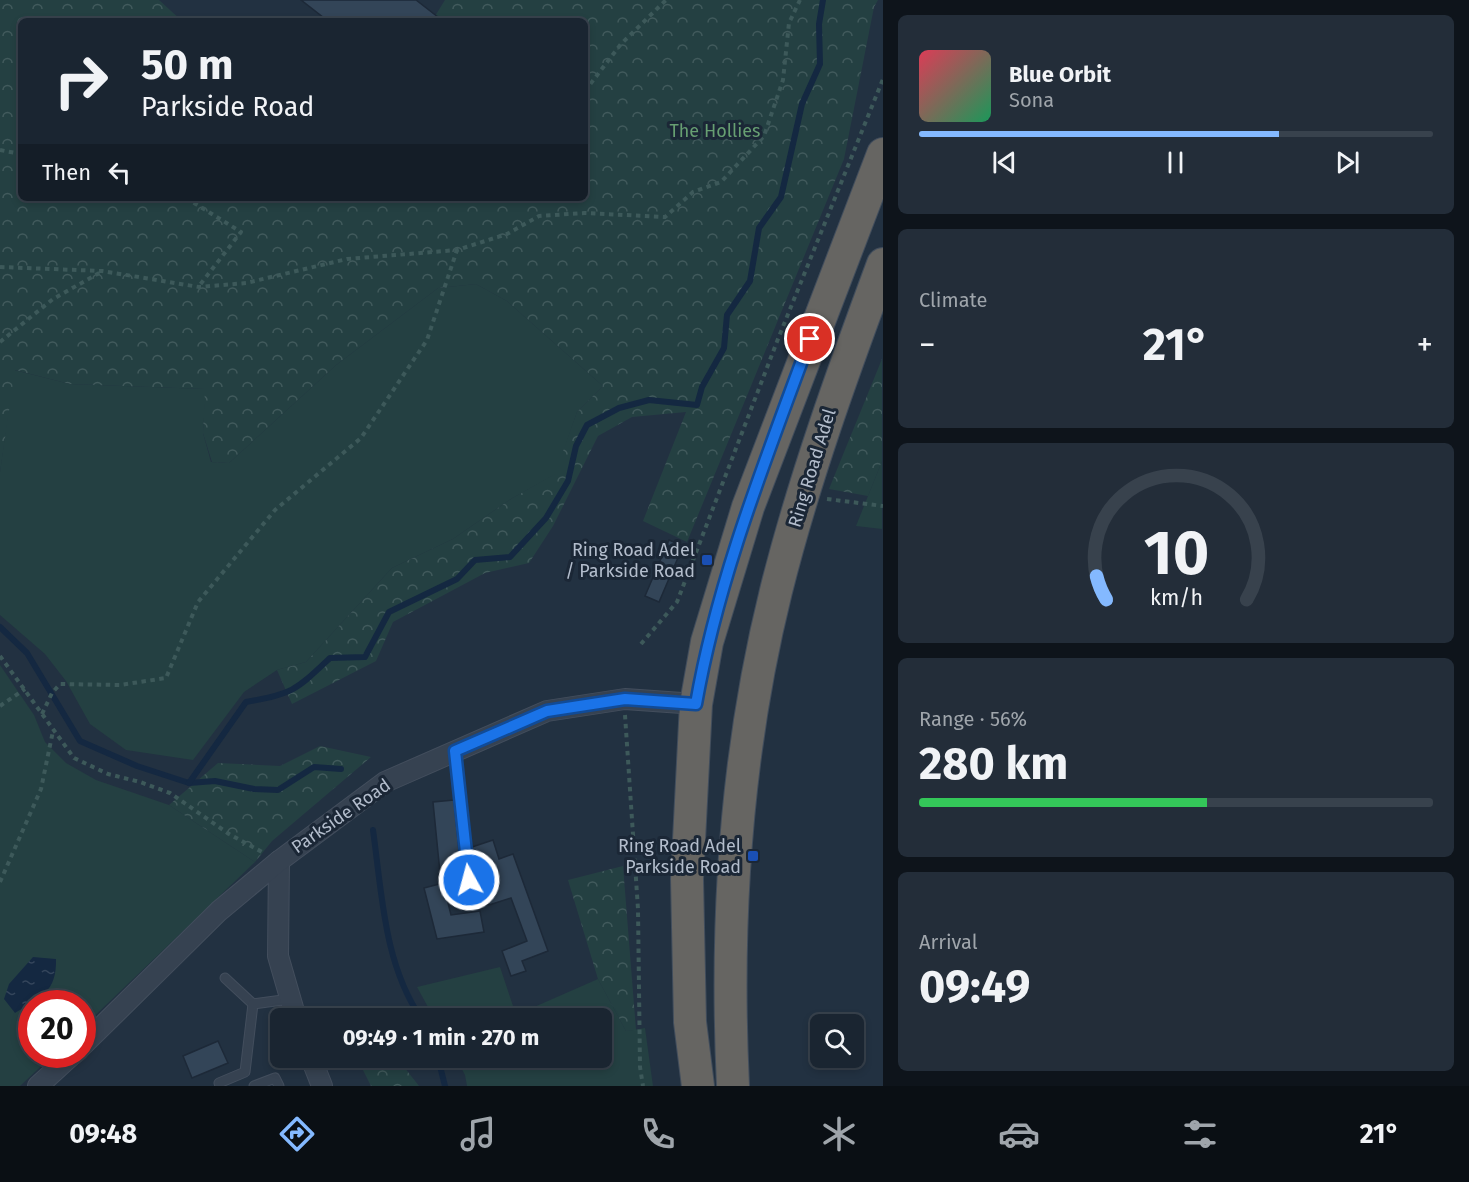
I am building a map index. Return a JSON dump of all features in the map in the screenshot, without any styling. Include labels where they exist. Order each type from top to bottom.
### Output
[{"type":"highway","points":[[698,1086],[690,1022],[687,879],[696,704],[707,642],[748,507],[882,154]]},
{"type":"highway","name":"Ring Road Adel","points":[[732,1086],[729,1008],[732,874],[758,677],[775,593],[815,452],[882,264]]},
{"type":"street","name":"Parkside Road","points":[[96,1032],[219,911],[279,861],[386,782],[547,711],[625,699],[696,704]]},
{"type":"street","points":[[279,861],[278,956],[293,1008]]},
{"type":"street","points":[[38,1086],[58,1068]]},
{"type":"street","points":[[315,1068],[322,1086]]},
{"type":"lane","points":[[455,751],[469,880]]},
{"type":"lane","points":[[225,978],[253,1004]]},
{"type":"lane","points":[[253,1004],[290,999]]},
{"type":"lane","points":[[253,1004],[245,1072],[252,1086],[275,1078],[279,1086]]},
{"type":"lane","points":[[219,1083],[245,1072]]},
{"type":"path","points":[[588,87],[621,44],[666,0]]},
{"type":"path","points":[[0,267],[102,271],[199,286],[246,283],[347,259],[457,250],[507,234],[539,216],[584,213],[665,217],[693,192],[721,182],[764,136],[783,80],[789,22],[800,0]]},
{"type":"path","points":[[641,644],[677,602],[681,593],[778,339],[882,79]]},
{"type":"path","points":[[0,150],[18,153]]},
{"type":"path","points":[[191,201],[241,232],[199,286]]},
{"type":"path","points":[[42,714],[52,693],[60,684],[120,685],[166,678],[198,602],[275,510],[361,438],[427,340],[457,250]]},
{"type":"path","points":[[0,342],[52,299],[102,271]]},
{"type":"path","points":[[828,500],[882,506]]},
{"type":"path","points":[[0,656],[74,758],[108,774],[170,793],[229,834],[279,861]]},
{"type":"path","points":[[0,706],[25,689]]},
{"type":"path","points":[[625,699],[638,909],[640,1067],[643,1086]]},
{"type":"path","points":[[0,882],[41,789],[53,730]]},
{"type":"green space","name":"The Hollies","points":[[0,0],[159,0],[179,18],[18,18],[18,201],[588,201],[588,18],[434,18],[445,0],[878,0],[874,7],[844,159],[687,542],[643,521],[686,412],[632,417],[598,436],[553,526],[529,563],[485,573],[393,622],[376,661],[292,704],[277,670],[306,662],[392,568],[453,539],[511,499],[555,474],[577,412],[603,386],[507,301],[476,284],[438,288],[336,365],[229,463],[212,462],[203,433],[205,389],[70,384],[15,370],[0,472]]},
{"type":"green space","points":[[476,284],[507,301],[603,386],[577,412],[556,474],[511,499],[453,539],[392,568],[306,662],[277,670],[244,692],[193,760],[126,750],[90,724],[66,681],[45,654],[0,615],[0,472],[14,370],[70,384],[206,389],[203,433],[211,462],[229,463],[336,365],[438,288]]},
{"type":"green space","points":[[882,359],[882,461],[868,496],[829,489]]},
{"type":"green space","points":[[882,461],[882,529],[856,526]]},
{"type":"green space","points":[[0,665],[34,715],[45,742],[66,763],[96,780],[169,805],[255,862],[96,1015],[96,990],[18,990],[18,1068],[39,1068],[20,1086],[0,1086]]},
{"type":"green space","points":[[320,746],[371,757],[272,841],[255,862],[169,805],[218,763],[280,766]]},
{"type":"green space","points":[[623,866],[636,1030],[626,1031],[598,979],[568,880]]},
{"type":"green space","points":[[500,967],[514,1008],[429,1008],[417,987]]},
{"type":"green space","points":[[598,979],[626,1031],[645,1028],[653,1086],[467,1086],[461,1068],[612,1068],[612,1008],[532,1008]]},
{"type":"green space","points":[[362,1068],[405,1068],[419,1086],[371,1086]]},
{"type":"water","points":[[33,957],[56,959],[56,970],[50,987],[48,990],[18,990],[18,1011],[15,1013],[4,999],[9,984]]},
{"type":"building","points":[[301,0],[416,0],[439,18],[324,18]]},
{"type":"building","points":[[669,540],[683,546],[659,602],[645,596]]},
{"type":"building","points":[[454,800],[462,881],[441,883],[433,802]]},
{"type":"building","points":[[493,840],[499,859],[513,854],[548,951],[522,961],[526,971],[511,976],[502,951],[527,941],[511,898],[489,905],[481,879],[476,880],[472,847]]},
{"type":"building","points":[[443,883],[451,915],[480,911],[484,932],[437,939],[424,888]]},
{"type":"building","points":[[218,1041],[228,1063],[192,1078],[183,1056]]},
{"type":"waterway","points":[[189,783],[246,702],[293,689],[330,658],[365,657],[389,612],[457,579],[475,560],[510,557],[546,518],[568,481],[576,446],[587,425],[619,408],[649,400],[697,405],[702,387],[724,348],[727,315],[750,281],[759,228],[781,197],[802,104],[820,64],[819,24],[823,0]]},
{"type":"waterway","points":[[0,627],[27,653],[80,741],[137,766],[189,783],[215,781],[254,789],[278,790],[314,767],[341,769]]},
{"type":"waterway","points":[[373,830],[386,928],[399,975],[415,1008]]},
{"type":"waterway","points":[[440,1068],[445,1086]]},
{"type":"place","name":"Ring Road Adel / Parkside Road","points":[[707,560]]},
{"type":"place","name":"Ring Road Adel Parkside Road","points":[[753,856]]},
{"type":"route","points":[[469,880],[455,751],[547,711],[625,699],[696,704],[707,642],[748,507],[810,339]]}]
